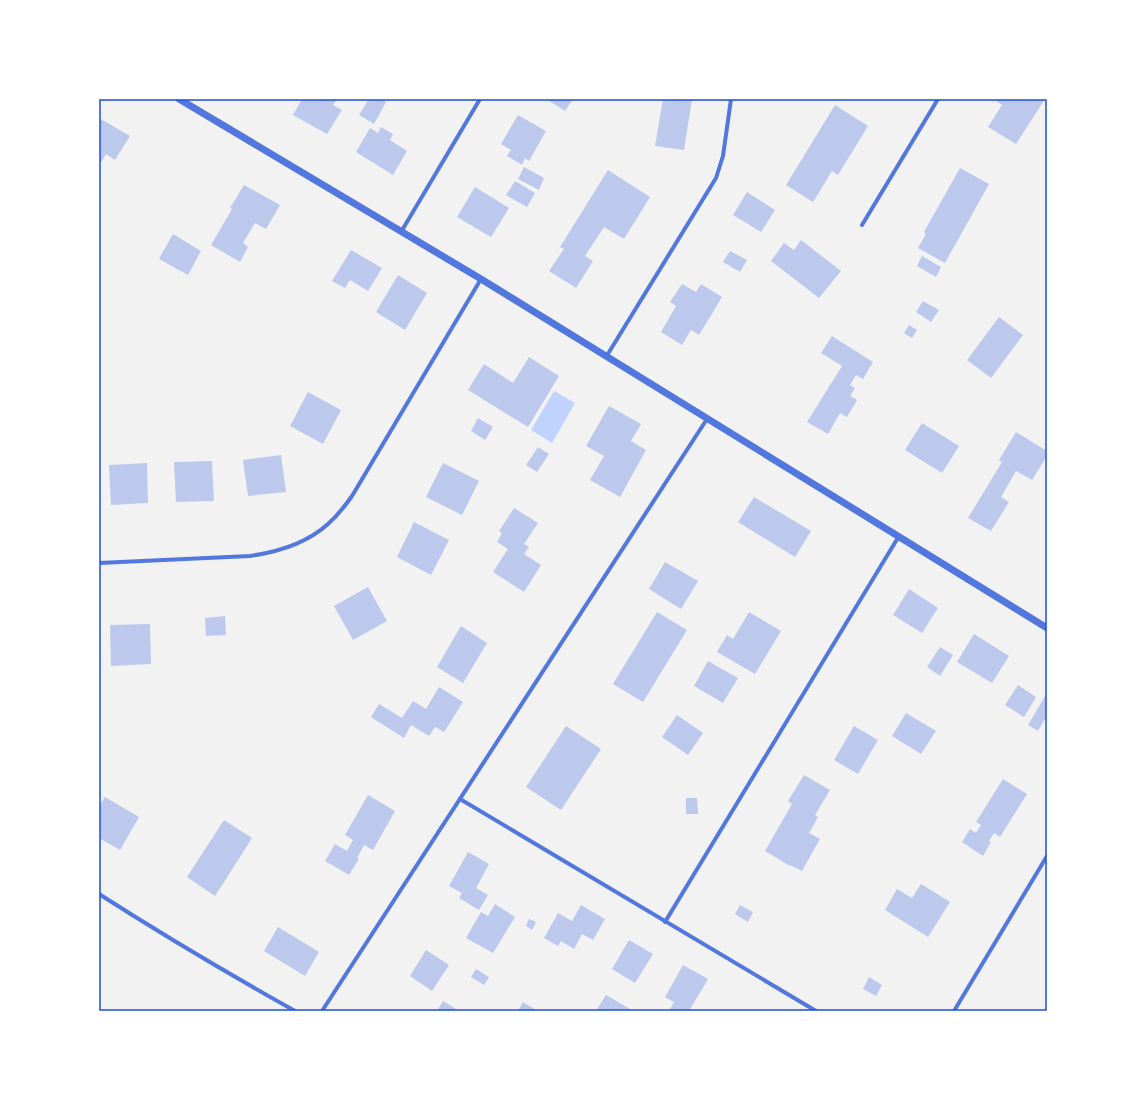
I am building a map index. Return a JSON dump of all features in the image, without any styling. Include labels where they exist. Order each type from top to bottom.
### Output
[{"type":"street","points":[[178,99],[481,279],[1047,628]]},
{"type":"street","points":[[401,232],[480,99]]},
{"type":"street","points":[[606,357],[716,178],[723,156],[731,99]]},
{"type":"street","points":[[862,225],[938,99]]},
{"type":"street","points":[[99,563],[267,554],[286,548],[308,538],[323,528],[339,513],[352,496],[481,279]]},
{"type":"street","points":[[322,1011],[707,419]]},
{"type":"street","points":[[666,922],[899,536]]},
{"type":"street","points":[[460,799],[816,1011]]},
{"type":"street","points":[[954,1011],[1047,856]]},
{"type":"street","points":[[99,894],[219,968],[295,1011]]},
{"type":"water","points":[[554,391],[575,403],[552,443],[531,430]]},
{"type":"building","points":[[302,99],[337,99],[333,105],[342,110],[327,134],[293,115]]},
{"type":"building","points":[[369,99],[381,99],[386,102],[374,124],[359,115]]},
{"type":"building","points":[[546,99],[573,99],[565,111]]},
{"type":"building","points":[[663,99],[692,99],[684,150],[655,146]]},
{"type":"building","points":[[997,99],[1045,99],[1016,144],[988,127],[1002,105],[996,101]]},
{"type":"building","points":[[835,105],[868,126],[838,175],[832,171],[813,202],[786,185]]},
{"type":"building","points":[[518,115],[546,131],[529,161],[525,158],[522,165],[507,156],[511,150],[501,144]]},
{"type":"building","points":[[99,118],[130,136],[115,160],[106,154],[99,166]]},
{"type":"building","points":[[381,127],[393,134],[390,140],[407,151],[393,175],[356,152],[370,128],[378,133]]},
{"type":"building","points":[[524,167],[544,178],[539,190],[518,179]]},
{"type":"building","points":[[960,168],[989,184],[945,263],[918,248],[926,234],[924,232]]},
{"type":"building","points":[[608,170],[650,197],[624,239],[604,227],[585,256],[593,261],[576,288],[549,271],[564,249],[560,247]]},
{"type":"building","points":[[515,181],[535,193],[527,207],[506,195]]},
{"type":"building","points":[[244,185],[280,205],[266,229],[255,223],[243,243],[248,247],[240,262],[211,245]]},
{"type":"building","points":[[475,187],[509,208],[491,237],[457,217]]},
{"type":"building","points":[[747,192],[775,210],[761,232],[733,215]]},
{"type":"building","points":[[173,234],[201,251],[188,275],[159,259]]},
{"type":"building","points":[[801,240],[841,271],[819,298],[771,261],[784,243],[794,250]]},
{"type":"building","points":[[351,250],[382,268],[368,291],[350,280],[345,288],[332,281]]},
{"type":"building","points":[[730,251],[747,260],[740,272],[723,262]]},
{"type":"building","points":[[922,256],[941,267],[936,277],[917,266]]},
{"type":"building","points":[[398,275],[427,293],[405,330],[376,312]]},
{"type":"building","points":[[682,284],[696,292],[701,284],[722,297],[699,335],[691,330],[682,345],[661,332],[676,306],[670,302]]},
{"type":"building","points":[[923,301],[939,310],[931,322],[916,312]]},
{"type":"building","points":[[999,317],[1023,335],[991,378],[967,360]]},
{"type":"building","points":[[909,325],[917,330],[912,338],[904,333]]},
{"type":"building","points":[[832,336],[873,362],[863,379],[856,375],[850,385],[855,388],[850,396],[857,400],[847,417],[840,413],[828,434],[807,422],[842,366],[821,353]]},
{"type":"building","points":[[529,357],[559,376],[528,427],[468,390],[484,364],[513,383]]},
{"type":"building","points":[[308,392],[341,410],[323,444],[290,426]]},
{"type":"building","points":[[609,406],[641,424],[631,441],[646,450],[620,497],[590,480],[604,456],[586,446]]},
{"type":"building","points":[[478,418],[493,427],[485,440],[471,431]]},
{"type":"building","points":[[922,423],[959,446],[942,473],[905,450]]},
{"type":"building","points":[[1016,432],[1047,451],[1047,456],[1032,480],[1016,471],[1001,497],[1009,502],[991,531],[968,518],[1002,462],[999,460]]},
{"type":"building","points":[[538,447],[549,454],[537,472],[526,465]]},
{"type":"building","points":[[281,455],[286,492],[248,496],[243,460]]},
{"type":"building","points":[[212,461],[214,501],[176,502],[174,462]]},
{"type":"building","points":[[147,463],[148,503],[111,505],[109,465]]},
{"type":"building","points":[[443,463],[479,481],[462,515],[426,497]]},
{"type":"building","points":[[754,497],[811,531],[795,557],[738,522]]},
{"type":"building","points":[[514,508],[538,523],[524,544],[529,547],[524,554],[541,565],[524,592],[493,572],[508,549],[497,542],[502,533],[499,531]]},
{"type":"building","points":[[414,522],[449,540],[431,575],[397,557]]},
{"type":"building","points":[[665,562],[698,581],[681,609],[649,589]]},
{"type":"building","points":[[368,587],[387,621],[353,640],[334,606]]},
{"type":"building","points":[[909,589],[938,608],[922,633],[893,615]]},
{"type":"building","points":[[657,612],[687,630],[643,702],[613,684]]},
{"type":"building","points":[[749,612],[781,631],[755,674],[717,652],[727,635],[733,639]]},
{"type":"building","points":[[225,616],[226,635],[206,636],[205,618]]},
{"type":"building","points":[[150,624],[151,664],[111,666],[110,625]]},
{"type":"building","points":[[461,626],[487,643],[463,683],[437,667]]},
{"type":"building","points":[[974,634],[1009,656],[992,683],[957,662]]},
{"type":"building","points":[[940,647],[953,655],[940,676],[927,667]]},
{"type":"building","points":[[708,661],[738,678],[723,703],[694,686]]},
{"type":"building","points":[[1018,685],[1036,697],[1024,717],[1005,705]]},
{"type":"building","points":[[439,687],[463,702],[444,732],[435,727],[429,736],[411,725],[404,738],[371,717],[379,704],[402,718],[413,701],[426,709]]},
{"type":"building","points":[[1045,696],[1047,697],[1047,720],[1045,719],[1038,731],[1028,725]]},
{"type":"building","points":[[906,713],[936,731],[921,754],[892,736]]},
{"type":"building","points":[[677,715],[703,733],[688,755],[662,737]]},
{"type":"building","points":[[566,726],[601,749],[561,810],[526,787]]},
{"type":"building","points":[[854,726],[878,740],[858,774],[834,760]]},
{"type":"building","points":[[804,775],[830,790],[815,815],[818,817],[809,833],[820,839],[802,871],[790,866],[765,851],[792,804],[788,801]]},
{"type":"building","points":[[1003,779],[1027,794],[1000,837],[994,833],[983,856],[962,842],[970,829],[976,833],[981,825],[976,822]]},
{"type":"building","points":[[368,795],[395,811],[373,850],[364,845],[357,858],[359,859],[349,875],[325,861],[335,844],[347,851],[353,840],[345,835]]},
{"type":"building","points":[[105,797],[139,817],[120,850],[99,838],[99,807]]},
{"type":"building","points":[[686,798],[697,798],[698,814],[686,814]]},
{"type":"building","points":[[224,820],[252,838],[215,896],[187,877]]},
{"type":"building","points":[[468,852],[489,864],[476,888],[488,895],[479,910],[459,898],[462,893],[449,886]]},
{"type":"building","points":[[921,884],[950,902],[928,937],[885,910],[897,889],[912,898]]},
{"type":"building","points":[[495,904],[515,917],[493,953],[466,938],[481,912],[488,916]]},
{"type":"building","points":[[581,905],[605,919],[593,940],[582,934],[574,949],[561,941],[558,946],[544,938],[558,913],[572,921]]},
{"type":"building","points":[[740,905],[753,912],[748,922],[735,914]]},
{"type":"building","points":[[529,919],[536,922],[532,930],[526,926]]},
{"type":"building","points":[[278,927],[319,952],[305,976],[264,951]]},
{"type":"building","points":[[629,940],[653,954],[635,983],[612,969]]},
{"type":"building","points":[[426,950],[449,965],[432,991],[410,976]]},
{"type":"building","points":[[683,965],[708,979],[689,1011],[674,1011],[670,1009],[674,1002],[665,997]]},
{"type":"building","points":[[476,969],[489,977],[484,985],[471,977]]},
{"type":"building","points":[[869,977],[882,985],[876,996],[863,989]]},
{"type":"building","points":[[606,995],[630,1009],[629,1011],[596,1011]]},
{"type":"building","points":[[443,1001],[456,1009],[455,1011],[437,1011]]},
{"type":"building","points":[[523,1002],[538,1011],[518,1011]]}]
